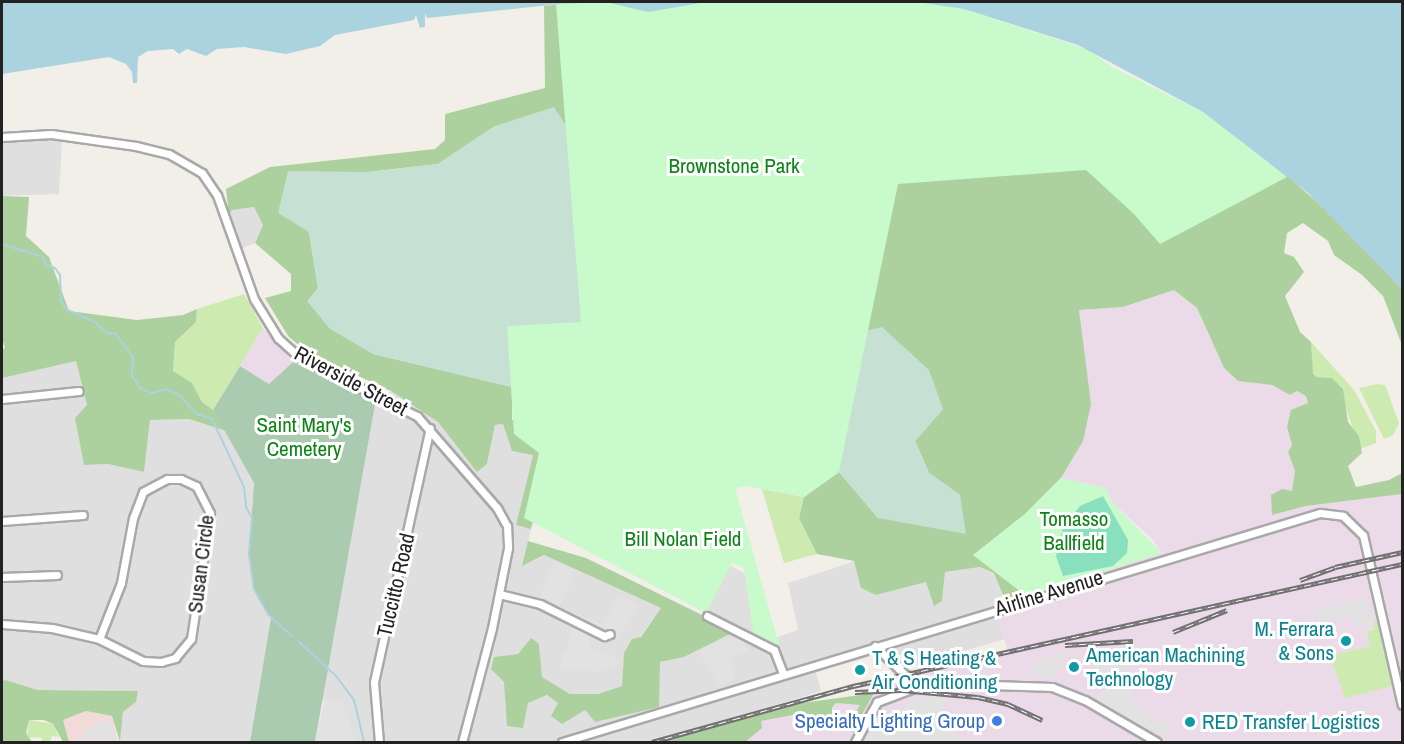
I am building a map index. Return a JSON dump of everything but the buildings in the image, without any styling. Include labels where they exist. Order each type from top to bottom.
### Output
[{"type":"street","name":"Riverside Street","points":[[2,137],[51,134],[122,143],[169,154],[193,166],[211,182],[254,299],[269,327],[289,351],[400,405],[430,428],[507,526],[508,548],[499,594],[462,742]]},
{"type":"street","points":[[2,399],[79,391]]},
{"type":"street","name":"Tuccitto Road","points":[[379,742],[372,703],[374,682],[430,428]]},
{"type":"street","name":"Susan Circle","points":[[181,479],[196,486],[210,513],[191,639],[184,650],[162,662],[143,661],[99,639],[121,583],[138,500],[152,484],[181,479]]},
{"type":"street","name":"Airline Avenue","points":[[562,742],[1293,518],[1327,513],[1349,520],[1363,535],[1402,705]]},
{"type":"street","points":[[2,521],[84,515]]},
{"type":"street","points":[[2,577],[57,575]]},
{"type":"street","points":[[499,594],[540,604],[604,636],[610,634]]},
{"type":"street","points":[[707,616],[774,650],[783,674]]},
{"type":"street","points":[[2,624],[52,628],[99,639]]},
{"type":"street","points":[[875,646],[904,674],[927,683],[1052,687],[1085,700],[1157,742]]},
{"type":"street","points":[[901,692],[904,674]]},
{"type":"street","points":[[855,742],[877,702],[927,683]]},
{"type":"shaded area","points":[[25,139],[62,139],[59,194],[2,196],[2,142]]},
{"type":"shaded area","points":[[254,207],[263,225],[255,243],[240,249],[229,215],[232,210]]},
{"type":"shaded area","points":[[1174,290],[1197,308],[1224,368],[1238,381],[1272,385],[1290,395],[1297,391],[1306,396],[1308,404],[1287,427],[1292,445],[1288,452],[1295,471],[1292,491],[1273,499],[1272,515],[1306,506],[1402,494],[1402,742],[745,742],[761,721],[804,713],[825,724],[836,703],[860,705],[874,693],[871,684],[1008,653],[997,613],[1057,594],[1054,586],[1161,553],[1153,540],[1113,503],[1105,488],[1061,478],[1083,441],[1083,356],[1079,310],[1123,307]]},
{"type":"shaded area","points":[[263,328],[293,362],[269,384],[240,366]]},
{"type":"shaded area","points":[[76,361],[87,405],[84,465],[108,464],[144,472],[150,420],[189,419],[226,431],[254,483],[249,554],[254,589],[271,618],[250,742],[120,742],[123,712],[136,702],[138,691],[38,690],[2,682],[2,378]]},
{"type":"shaded area","points":[[391,391],[438,422],[477,471],[487,464],[495,425],[503,424],[533,455],[516,525],[531,529],[523,566],[544,555],[661,608],[640,637],[624,653],[623,686],[598,694],[570,694],[542,677],[539,644],[530,639],[518,654],[528,703],[547,695],[558,703],[585,710],[595,722],[660,662],[684,657],[730,634],[702,615],[728,564],[745,574],[775,638],[798,630],[788,583],[855,561],[876,595],[926,582],[942,601],[945,572],[980,567],[994,573],[1003,592],[1008,610],[997,613],[1005,639],[903,669],[885,652],[816,672],[821,691],[659,742],[355,742],[343,704],[321,700],[376,399]]},
{"type":"shaded area","points":[[555,562],[575,571],[560,606],[603,625],[618,597],[639,604],[617,638],[606,640],[590,634],[589,649],[616,656],[617,666],[596,671],[561,670],[562,651],[567,651],[572,624],[535,607]]},
{"type":"shaded area","points":[[1366,599],[1370,612],[1374,612],[1374,630],[1367,631],[1365,624],[1356,626],[1353,615],[1318,622],[1315,610]]},
{"type":"shaded area","points":[[740,634],[749,651],[731,657],[735,679],[719,686],[699,650]]},
{"type":"shaded area","points":[[1055,652],[1066,653],[1054,678],[1031,675],[1036,661],[1049,660]]},
{"type":"shaded area","points":[[1098,653],[1141,677],[1120,712],[1094,697],[1106,688],[1100,686],[1106,675],[1089,665]]},
{"type":"shaded area","points":[[920,694],[948,697],[935,725],[972,742],[865,742],[881,710],[895,716]]},
{"type":"shaded area","points":[[1128,700],[1172,727],[1168,734],[1162,735],[1121,714]]},
{"type":"shaded area","points":[[324,701],[343,703],[355,742],[315,742]]},
{"type":"shaded area","points":[[86,711],[112,716],[118,742],[69,742],[63,720]]},
{"type":"shaded area","points":[[95,722],[111,722],[118,742],[105,742],[104,738],[83,742],[85,728],[95,728]]},
{"type":"green space","points":[[579,2],[916,2],[1284,173],[1335,218],[1402,289],[1402,345],[1383,296],[1362,275],[1334,255],[1328,241],[1303,223],[1287,233],[1284,253],[1294,257],[1304,272],[1285,296],[1300,332],[1311,342],[1313,373],[1316,377],[1332,378],[1343,389],[1348,422],[1359,436],[1362,453],[1348,466],[1356,487],[1389,480],[1402,473],[1402,494],[1306,506],[1272,515],[1271,495],[1282,489],[1292,491],[1295,471],[1288,452],[1292,445],[1287,427],[1291,410],[1308,403],[1306,396],[1297,391],[1290,395],[1272,385],[1238,381],[1224,368],[1197,308],[1174,290],[1123,307],[1079,310],[1091,404],[1083,441],[1061,478],[1026,513],[1054,586],[1006,602],[994,573],[980,567],[945,572],[942,601],[934,606],[926,582],[876,595],[861,588],[854,561],[817,554],[799,518],[804,497],[839,472],[878,518],[960,495],[929,473],[915,441],[943,409],[822,342],[570,132],[495,126],[438,164],[368,172],[309,232],[318,288],[373,354],[512,387],[512,420],[540,430],[545,476],[531,529],[516,525],[533,455],[512,451],[503,424],[495,425],[487,464],[477,472],[438,422],[391,391],[308,353],[288,336],[265,298],[291,291],[291,274],[255,243],[263,225],[254,207],[232,210],[229,215],[226,189],[270,167],[435,149],[445,140],[445,114],[545,88],[544,6]]},
{"type":"green space","name":"Brownstone Park","points":[[607,2],[644,11],[706,2],[916,2],[964,9],[1089,50],[1112,67],[1203,112],[1287,177],[1160,244],[1134,214],[1086,170],[898,184],[839,472],[804,497],[747,486],[735,488],[781,652],[754,638],[744,568],[732,563],[706,613],[524,518],[539,453],[514,434],[507,326],[581,322],[556,4]]},
{"type":"green space","points":[[554,107],[570,132],[822,342],[882,327],[929,370],[943,409],[915,441],[929,473],[960,495],[966,534],[878,518],[839,472],[804,497],[512,387],[373,354],[330,329],[307,301],[318,288],[309,232],[278,213],[288,171],[368,172],[438,164],[495,126]]},
{"type":"green space","points":[[2,196],[29,197],[26,236],[49,257],[69,311],[137,320],[183,315],[197,309],[196,322],[175,342],[173,371],[192,383],[202,402],[213,410],[226,431],[189,419],[150,420],[144,472],[108,464],[84,465],[75,418],[87,405],[76,361],[2,378],[2,350],[5,348],[2,338]]},
{"type":"green space","points":[[244,294],[263,328],[213,410],[202,402],[192,383],[173,372],[175,342],[196,322],[197,309]]},
{"type":"green space","points":[[1311,342],[1354,390],[1376,431],[1376,443],[1360,449],[1341,394],[1332,378],[1316,377],[1310,367]]},
{"type":"green space","name":"Saint Mary's Cemetery","points":[[293,362],[376,399],[315,742],[250,742],[271,618],[254,589],[249,554],[254,483],[213,410],[240,366],[269,384]]},
{"type":"green space","points":[[1385,385],[1399,423],[1393,435],[1384,439],[1359,388]]},
{"type":"green space","name":"Tomasso Ballfield","points":[[1061,478],[1105,488],[1113,503],[1162,553],[1026,596],[973,555],[1026,513]]},
{"type":"green space","points":[[762,489],[804,497],[799,518],[817,554],[784,563]]},
{"type":"green space","points":[[1103,496],[1128,540],[1127,553],[1113,566],[1063,576],[1056,556],[1063,527],[1080,506]]},
{"type":"green space","points":[[528,541],[586,558],[702,615],[730,634],[684,657],[660,662],[659,707],[595,722],[585,710],[562,724],[551,716],[558,703],[547,695],[528,703],[523,728],[507,726],[504,682],[491,669],[494,657],[518,654],[531,638],[539,644],[542,677],[570,694],[598,694],[622,686],[624,653],[632,639],[641,637],[661,608],[544,555],[522,566]]},
{"type":"green space","points":[[1377,620],[1392,686],[1345,698],[1330,656],[1370,646],[1367,631],[1374,630],[1373,623]]},
{"type":"green space","points":[[5,680],[38,690],[138,691],[136,702],[123,712],[120,742],[112,716],[86,711],[63,720],[69,742],[63,742],[53,724],[44,720],[29,720],[26,733],[32,742],[2,742],[2,682]]},
{"type":"green space","points":[[874,693],[852,732],[846,727],[860,705],[836,703],[832,708],[832,721],[825,724],[804,713],[761,721],[762,728],[745,742],[662,742],[795,704]]},
{"type":"green space","points":[[29,720],[53,724],[59,737],[52,736],[50,742],[42,742],[42,738],[27,737]]},
{"type":"water","points":[[2,2],[579,2],[427,18],[425,13],[425,27],[420,28],[416,15],[414,20],[335,35],[320,46],[286,54],[244,47],[217,49],[206,56],[187,49],[179,54],[173,49],[148,51],[138,57],[137,83],[133,83],[132,72],[126,64],[109,57],[2,74]]},
{"type":"water","points":[[607,2],[706,2],[648,12]]},
{"type":"water","points":[[916,2],[1402,2],[1402,289],[1308,193],[1203,112],[1078,45],[964,9]]},
{"type":"waterway","points":[[2,244],[43,257],[46,265],[55,268],[60,275],[61,301],[67,310],[95,322],[107,333],[116,334],[133,357],[132,375],[140,388],[152,393],[167,389],[179,395],[197,414],[212,419],[244,487],[246,507],[252,518],[249,554],[254,589],[268,614],[292,636]]},
{"type":"waterway","points":[[298,641],[336,676],[354,700],[364,742]]},
{"type":"railway","points":[[1300,580],[1335,567],[1402,552]]},
{"type":"railway","points":[[652,742],[853,686],[1402,564]]},
{"type":"railway","points":[[1173,632],[1227,610]]},
{"type":"railway","points":[[1065,645],[1133,641]]},
{"type":"railway","points":[[855,692],[902,690],[978,697],[1008,704],[1042,720]]},
{"type":"place","name":"M. Ferrara & Sons","points":[[1346,641]]},
{"type":"place","name":"American Machining Technology","points":[[1074,667]]},
{"type":"place","name":"T & S Heating & Air Conditioning","points":[[860,670]]},
{"type":"place","name":"Specialty Lighting Group","points":[[997,721]]},
{"type":"place","name":"RED Transfer Logistics","points":[[1190,722]]},
{"type":"park label","name":"Bill Nolan Field","points":[[683,539]]}]
